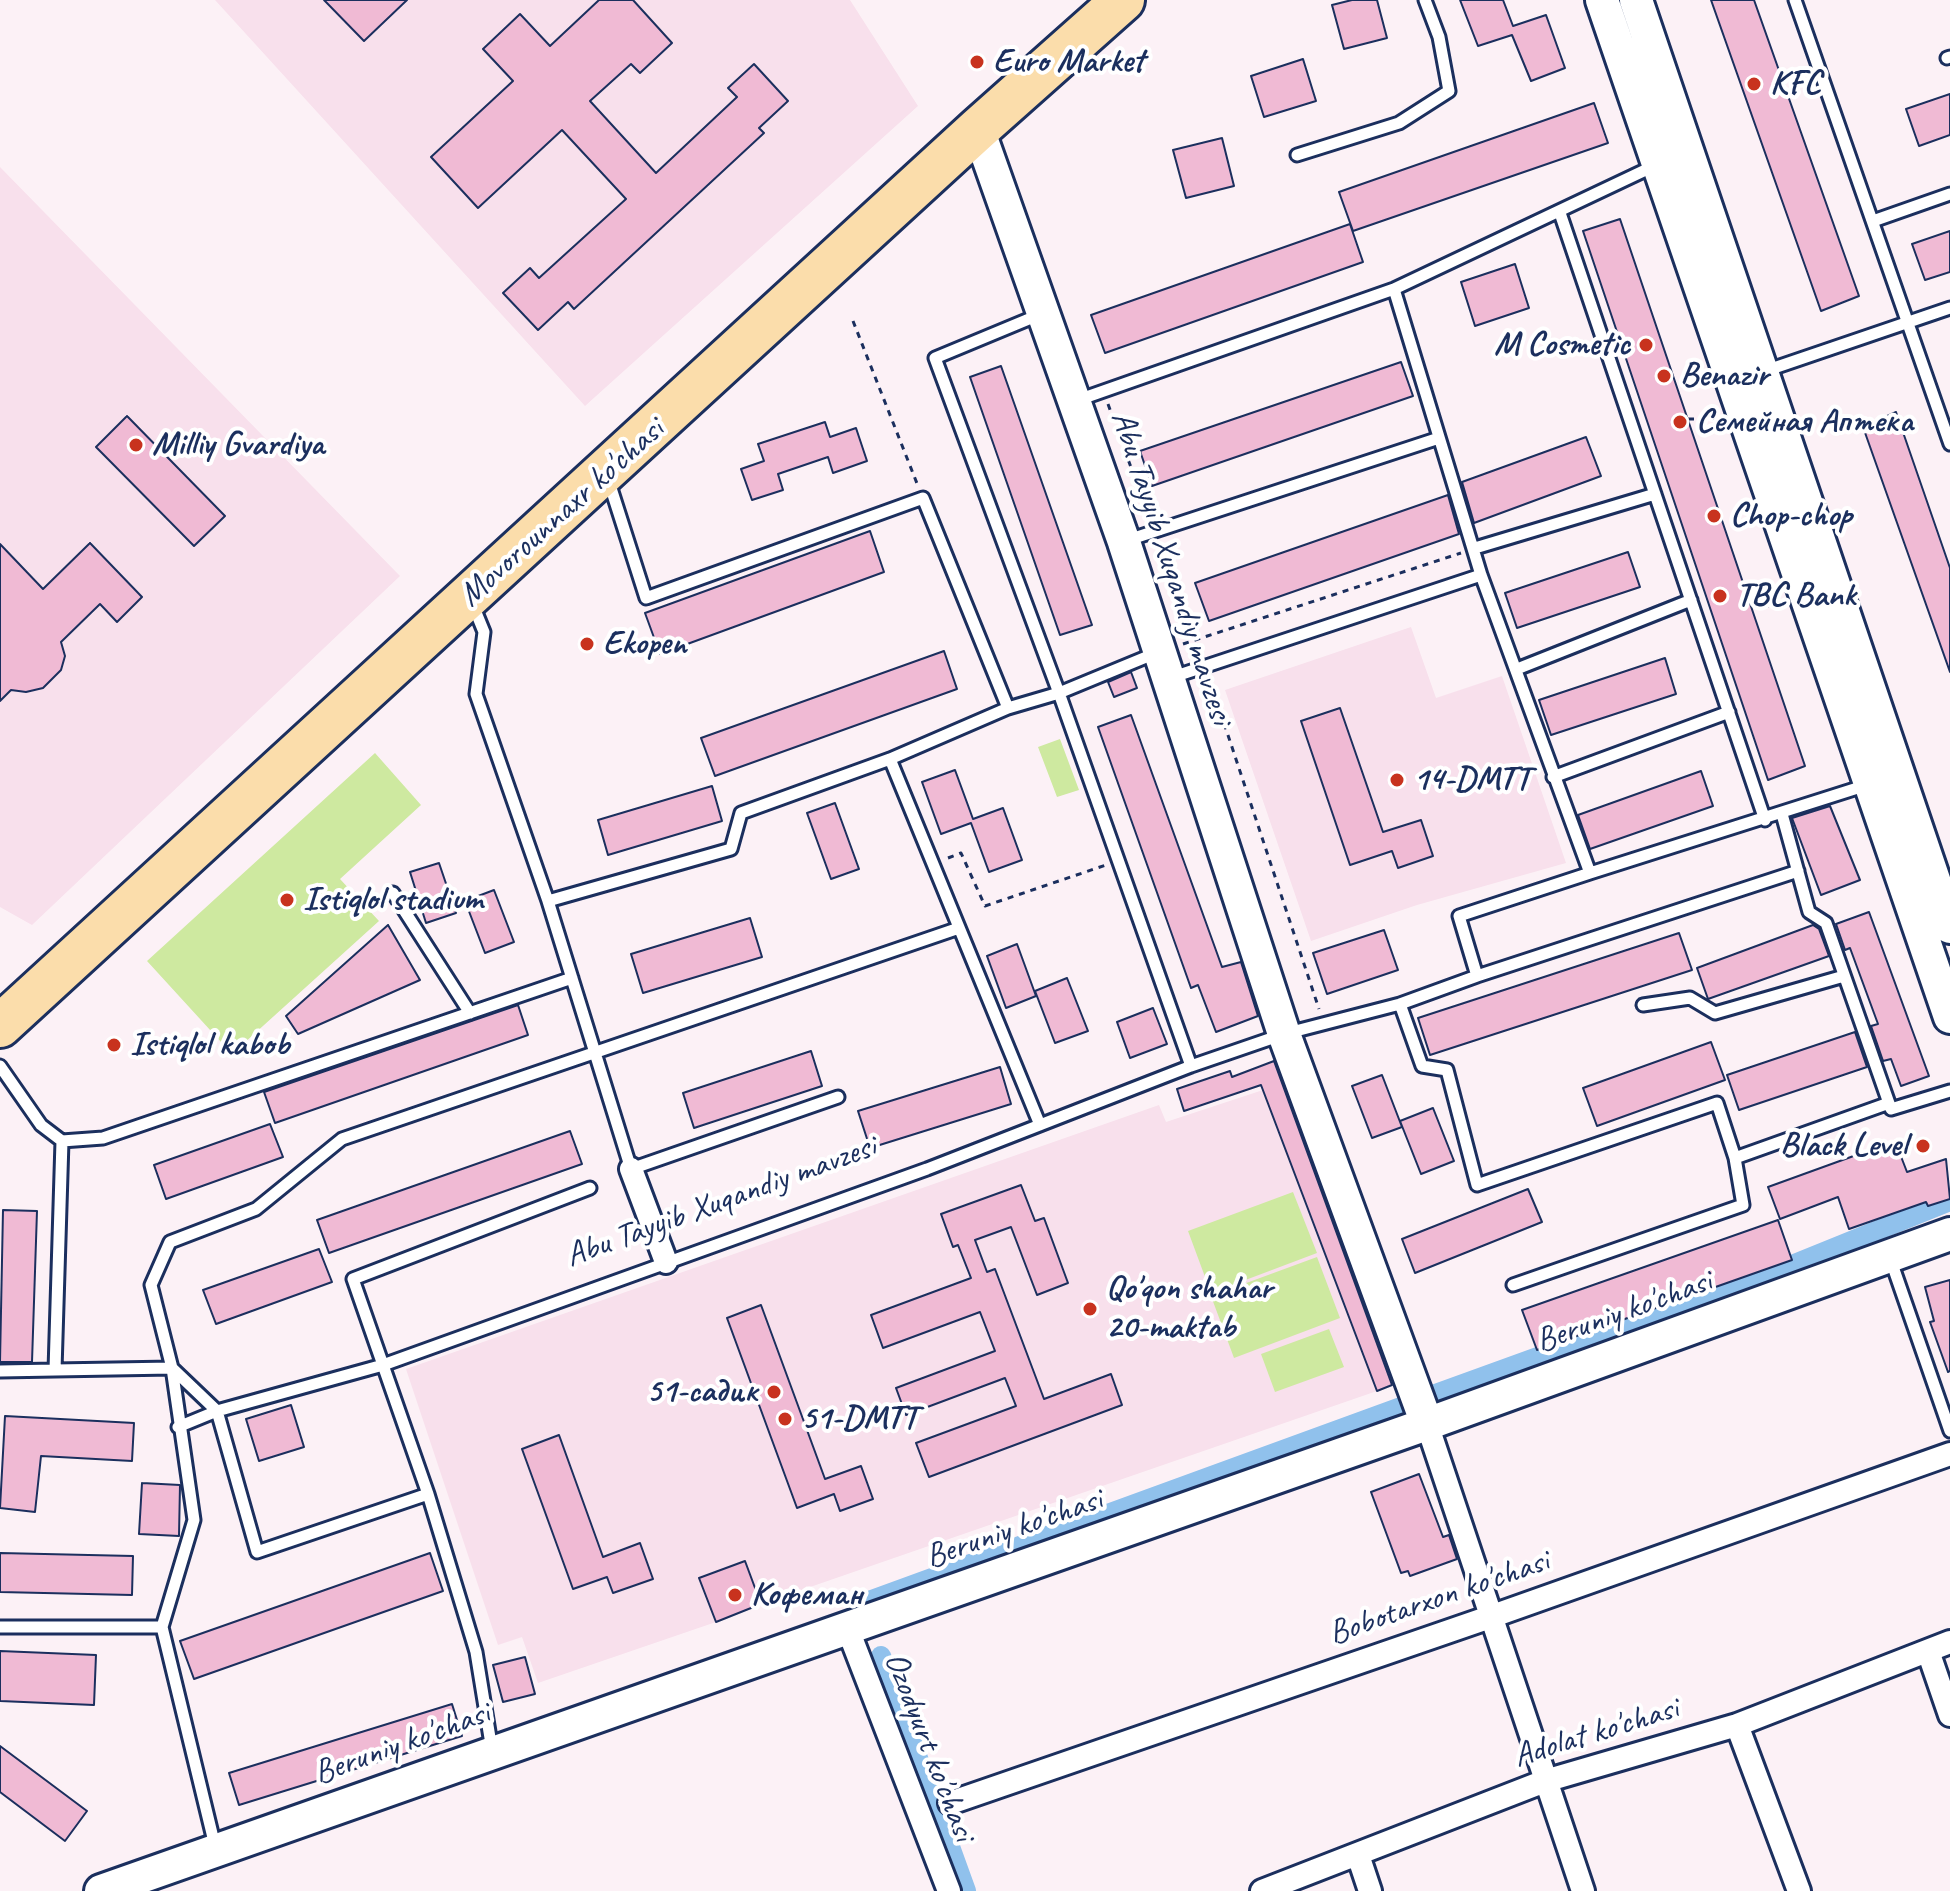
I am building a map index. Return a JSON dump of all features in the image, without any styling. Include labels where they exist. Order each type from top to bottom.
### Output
[{"type":"highway","name":"Movorounnaxr ko'chasi","points":[[0,1026],[978,129],[1123,0]]},
{"type":"main road","points":[[1602,0],[1950,1017]]},
{"type":"main road","points":[[1636,0],[1762,372],[1939,854],[1950,927]]},
{"type":"main road","name":"Abu Tayyib Xuqandiy mavzesi","points":[[978,129],[1043,313],[1089,396],[1139,536],[1164,665],[1284,1034],[1427,1424]]},
{"type":"main road","name":"Beruniy ko'chasi","points":[[101,1891],[154,1882],[216,1850],[1427,1424],[1950,1234]]},
{"type":"street","points":[[631,1169],[666,1262]]},
{"type":"street","points":[[1427,1424],[1583,1891]]},
{"type":"street","name":"Bobotarxon ko'chasi","points":[[950,1803],[1950,1454]]},
{"type":"street","name":"Ozodyurt ko'chasi","points":[[847,1627],[949,1891]]},
{"type":"street","name":"Adolat ko'chasi","points":[[1262,1891],[1545,1781],[1737,1725],[1950,1642]]},
{"type":"street","points":[[1928,1651],[1950,1715]]},
{"type":"street","points":[[1737,1725],[1799,1891]]},
{"type":"street","points":[[1358,1855],[1370,1891]]},
{"type":"lane","points":[[1297,155],[1399,123],[1449,91],[1439,37],[1425,0]]},
{"type":"lane","points":[[1795,0],[1949,439]]},
{"type":"lane","points":[[1089,396],[1394,289],[1658,164]]},
{"type":"lane","points":[[1873,221],[1950,194]]},
{"type":"lane","points":[[1560,213],[1765,820]]},
{"type":"lane","points":[[1394,289],[1481,575],[1590,873]]},
{"type":"lane","points":[[1762,372],[1950,308]]},
{"type":"lane","points":[[1043,313],[935,358],[1059,693],[1191,1066]]},
{"type":"lane","points":[[1139,536],[1439,438]]},
{"type":"lane","points":[[606,473],[646,598],[924,500],[1008,708]]},
{"type":"lane","points":[[1475,548],[1655,494]]},
{"type":"lane","points":[[548,901],[731,849],[741,813],[890,759],[1008,708],[1164,665],[1204,666],[1481,575]]},
{"type":"lane","points":[[470,597],[484,632],[476,694],[548,901],[631,1169],[838,1097]]},
{"type":"lane","points":[[1517,669],[1691,600]]},
{"type":"lane","points":[[1553,777],[1729,712]]},
{"type":"lane","points":[[890,759],[1040,1125]]},
{"type":"lane","points":[[1477,976],[1459,916],[1765,820],[1871,783]]},
{"type":"lane","points":[[1782,814],[1809,912],[1826,923],[1891,1109],[1950,1091]]},
{"type":"lane","points":[[1284,1034],[1400,1004],[1798,871]]},
{"type":"lane","points":[[393,893],[470,1013]]},
{"type":"lane","points":[[216,1850],[162,1627],[194,1520],[178,1427],[172,1368],[151,1285],[170,1242],[256,1209],[342,1139],[959,928]]},
{"type":"lane","points":[[1643,1005],[1690,998],[1715,1013],[1844,976]]},
{"type":"lane","points":[[0,1066],[41,1125],[62,1141],[103,1138],[572,978]]},
{"type":"lane","points":[[1400,1004],[1422,1066],[1447,1070],[1477,1185],[1717,1103],[1735,1158],[1743,1205],[1513,1285]]},
{"type":"lane","name":"Abu Tayyib Xuqandiy mavzesi","points":[[178,1427],[217,1411],[383,1365],[1284,1034]]},
{"type":"lane","points":[[1735,1158],[1889,1103]]},
{"type":"lane","points":[[55,1370],[62,1141]]},
{"type":"lane","points":[[492,1752],[476,1652],[428,1494],[353,1279],[590,1188]]},
{"type":"lane","points":[[1889,1256],[1950,1431]]},
{"type":"lane","points":[[0,1371],[172,1368],[217,1411],[257,1552],[428,1494]]},
{"type":"lane","points":[[0,1627],[162,1627]]},
{"type":"path","points":[[853,321],[924,500]]},
{"type":"path","points":[[1089,396],[1139,536],[1194,640],[1204,666],[1324,1024]]},
{"type":"path","points":[[1688,419],[1728,419]]},
{"type":"path","points":[[1164,665],[1194,640],[1475,548]]},
{"type":"path","points":[[1751,606],[1792,606]]},
{"type":"path","points":[[933,864],[961,853],[985,906],[1118,861]]},
{"type":"shaded area","points":[[215,0],[850,0],[918,106],[585,406]]},
{"type":"shaded area","name":"Milliy Gvardiya","points":[[0,167],[400,576],[32,925],[0,907]]},
{"type":"shaded area","name":"14-DMTT","points":[[1411,627],[1436,698],[1502,676],[1566,863],[1417,905],[1311,941],[1225,690]]},
{"type":"shaded area","points":[[1263,1090],[1377,1391],[761,1604],[745,1560],[700,1578],[716,1622],[538,1683],[522,1637],[498,1645],[406,1369],[1159,1105],[1166,1122]]},
{"type":"green space","points":[[1060,739],[1079,790],[1057,797],[1038,747]]},
{"type":"green space","name":"Istiqlol stadium","points":[[375,753],[421,805],[340,879],[379,921],[232,1054],[147,961]]},
{"type":"green space","points":[[1293,1192],[1317,1253],[1211,1293],[1188,1231]]},
{"type":"green space","points":[[1317,1257],[1340,1318],[1234,1358],[1211,1296]]},
{"type":"green space","points":[[1329,1329],[1344,1367],[1275,1392],[1261,1354]]},
{"type":"building","points":[[324,0],[407,0],[364,41]]},
{"type":"building","points":[[599,0],[633,0],[672,43],[640,73],[631,64],[590,101],[656,173],[737,97],[728,88],[754,64],[788,101],[759,128],[764,133],[574,309],[568,302],[538,330],[503,293],[530,268],[539,278],[626,199],[562,130],[478,208],[431,157],[513,81],[483,49],[520,14],[550,46]]},
{"type":"building","points":[[1352,0],[1377,0],[1387,38],[1344,49],[1332,5]]},
{"type":"building","points":[[1460,0],[1503,0],[1513,26],[1546,15],[1565,68],[1531,81],[1512,35],[1478,46]]},
{"type":"building","points":[[1711,0],[1754,0],[1859,296],[1821,311]]},
{"type":"building","points":[[1303,59],[1316,101],[1264,117],[1251,76]]},
{"type":"building","points":[[1950,94],[1950,135],[1919,146],[1906,109]]},
{"type":"building","points":[[1594,103],[1608,143],[1353,231],[1339,192]]},
{"type":"building","points":[[1222,138],[1234,186],[1186,198],[1173,150]]},
{"type":"building","points":[[1620,219],[1805,766],[1768,780],[1583,231]]},
{"type":"building","points":[[1350,224],[1363,262],[1105,353],[1091,315]]},
{"type":"building","points":[[1950,231],[1950,272],[1925,280],[1912,244]]},
{"type":"building","points":[[1515,264],[1529,308],[1475,326],[1461,282]]},
{"type":"building","points":[[1401,362],[1413,396],[1152,486],[1140,451]]},
{"type":"building","points":[[1001,366],[1092,625],[1060,635],[970,377]]},
{"type":"building","points":[[1896,412],[1950,568],[1950,672],[1863,427]]},
{"type":"building","points":[[127,416],[225,516],[194,546],[96,447]]},
{"type":"building","points":[[825,422],[830,437],[856,428],[867,461],[833,473],[828,457],[778,474],[783,490],[752,500],[741,469],[764,461],[758,444]]},
{"type":"building","points":[[1586,437],[1601,476],[1474,523],[1462,482]]},
{"type":"building","points":[[1448,495],[1459,534],[1209,621],[1195,583]]},
{"type":"building","points":[[870,531],[884,572],[660,654],[645,613]]},
{"type":"building","points":[[90,543],[142,597],[117,622],[100,604],[61,642],[65,656],[61,670],[43,688],[26,692],[11,690],[0,701],[0,544],[43,589]]},
{"type":"building","points":[[1628,552],[1640,587],[1517,628],[1505,593]]},
{"type":"building","points":[[944,651],[957,689],[715,776],[701,738]]},
{"type":"building","points":[[1665,658],[1676,694],[1551,735],[1539,700]]},
{"type":"building","points":[[1131,672],[1137,688],[1114,697],[1108,682]]},
{"type":"building","points":[[1340,708],[1383,832],[1421,820],[1433,856],[1398,868],[1392,851],[1350,865],[1301,721]]},
{"type":"building","points":[[1131,715],[1222,967],[1241,962],[1258,1016],[1216,1032],[1198,985],[1191,988],[1098,727]]},
{"type":"building","points":[[955,770],[973,819],[1003,808],[1022,860],[989,872],[971,823],[941,834],[922,782]]},
{"type":"building","points":[[1701,771],[1713,806],[1590,849],[1578,815]]},
{"type":"building","points":[[712,786],[722,821],[608,855],[598,820]]},
{"type":"building","points":[[835,803],[859,869],[831,879],[807,813]]},
{"type":"building","points":[[1830,806],[1860,880],[1821,895],[1792,818]]},
{"type":"building","points":[[439,863],[456,913],[426,923],[410,872]]},
{"type":"building","points":[[494,890],[514,942],[485,953],[465,901]]},
{"type":"building","points":[[1869,912],[1929,1076],[1901,1086],[1891,1059],[1883,1061],[1871,1026],[1878,1024],[1850,948],[1845,950],[1836,924]]},
{"type":"building","points":[[750,918],[762,957],[643,993],[631,954]]},
{"type":"building","points":[[388,925],[420,980],[298,1034],[286,1016]]},
{"type":"building","points":[[1813,925],[1819,929],[1829,956],[1708,999],[1697,968]]},
{"type":"building","points":[[1384,930],[1398,970],[1327,994],[1313,953]]},
{"type":"building","points":[[1679,933],[1692,970],[1430,1055],[1418,1018]]},
{"type":"building","points":[[1017,944],[1036,996],[1006,1008],[987,956]]},
{"type":"building","points":[[1067,978],[1088,1031],[1055,1043],[1035,991]]},
{"type":"building","points":[[518,1005],[528,1035],[275,1123],[264,1092]]},
{"type":"building","points":[[1153,1008],[1167,1044],[1130,1058],[1117,1022]]},
{"type":"building","points":[[1855,1032],[1867,1067],[1739,1110],[1727,1075]]},
{"type":"building","points":[[1711,1042],[1725,1080],[1597,1126],[1583,1088]]},
{"type":"building","points":[[811,1051],[822,1086],[694,1128],[683,1093]]},
{"type":"building","points":[[1274,1061],[1392,1385],[1377,1391],[1261,1085],[1184,1111],[1177,1089],[1230,1071],[1232,1077]]},
{"type":"building","points":[[1000,1067],[1011,1104],[870,1148],[858,1111]]},
{"type":"building","points":[[1382,1075],[1402,1127],[1372,1138],[1352,1086]]},
{"type":"building","points":[[1433,1108],[1454,1161],[1421,1174],[1400,1121]]},
{"type":"building","points":[[270,1124],[283,1157],[166,1199],[154,1165]]},
{"type":"building","points":[[570,1131],[582,1164],[329,1253],[317,1220]]},
{"type":"building","points":[[1895,1141],[1907,1172],[1946,1159],[1950,1199],[1928,1206],[1926,1202],[1849,1229],[1838,1197],[1780,1219],[1768,1187]]},
{"type":"building","points":[[1021,1185],[1035,1221],[1044,1218],[1068,1283],[1037,1295],[1011,1227],[975,1240],[987,1272],[995,1269],[1044,1399],[1111,1374],[1122,1405],[929,1477],[916,1443],[1016,1406],[1005,1378],[906,1415],[896,1388],[995,1351],[980,1312],[883,1348],[871,1315],[971,1278],[958,1245],[953,1247],[941,1214]]},
{"type":"building","points":[[1528,1189],[1542,1222],[1415,1273],[1402,1239]]},
{"type":"building","points":[[3,1210],[37,1211],[32,1362],[0,1362]]},
{"type":"building","points":[[1778,1220],[1792,1260],[1537,1350],[1522,1310]]},
{"type":"building","points":[[319,1249],[332,1282],[216,1324],[203,1290]]},
{"type":"building","points":[[1950,1280],[1948,1372],[1930,1322],[1934,1321],[1925,1287]]},
{"type":"building","name":"51-садик","points":[[761,1305],[825,1479],[861,1466],[873,1499],[840,1511],[834,1494],[797,1508],[727,1318]]},
{"type":"building","points":[[291,1405],[304,1447],[259,1461],[246,1419]]},
{"type":"building","points":[[5,1416],[134,1423],[132,1461],[41,1456],[35,1512],[0,1508]]},
{"type":"building","points":[[559,1435],[603,1557],[640,1543],[653,1579],[613,1593],[607,1577],[573,1589],[522,1449]]},
{"type":"building","points":[[1419,1474],[1443,1537],[1449,1535],[1457,1559],[1410,1576],[1408,1571],[1401,1573],[1371,1492]]},
{"type":"building","points":[[142,1483],[180,1485],[179,1536],[139,1534]]},
{"type":"building","points":[[0,1553],[133,1556],[132,1595],[0,1592]]},
{"type":"building","points":[[430,1553],[443,1591],[194,1679],[180,1641]]},
{"type":"building","points":[[745,1561],[761,1604],[716,1622],[699,1578]]},
{"type":"building","points":[[0,1651],[96,1655],[94,1705],[0,1701]]},
{"type":"building","points":[[525,1657],[535,1694],[503,1702],[493,1665]]},
{"type":"building","points":[[452,1704],[462,1736],[239,1805],[229,1773]]},
{"type":"building","points":[[0,1746],[87,1811],[65,1841],[0,1792]]},
{"type":"waterway","points":[[1433,1395],[1792,1265],[1950,1201]]},
{"type":"waterway","points":[[861,1604],[1404,1406]]},
{"type":"waterway","points":[[881,1656],[966,1891]]},
{"type":"place","name":"Euro Market","points":[[977,62]]},
{"type":"place","name":"KFC","points":[[1754,84]]},
{"type":"place","name":"M Cosmetic","points":[[1646,345]]},
{"type":"place","name":"Benazir","points":[[1664,376]]},
{"type":"place","name":"Семейная Аптека","points":[[1680,422]]},
{"type":"place","name":"Milliy Gvardiya","points":[[136,445]]},
{"type":"place","name":"Chop-chop","points":[[1714,516]]},
{"type":"place","name":"TBC Bank","points":[[1720,596]]},
{"type":"place","name":"Ekopen","points":[[587,644]]},
{"type":"place","name":"14-DMTT","points":[[1397,780]]},
{"type":"place","name":"Istiqlol stadium","points":[[287,900]]},
{"type":"place","name":"Istiqlol kabob","points":[[114,1045]]},
{"type":"place","name":"Black Level","points":[[1923,1146]]},
{"type":"place","name":"Qo'qon shahar 20-maktab","points":[[1090,1309]]},
{"type":"place","name":"51-садик","points":[[774,1392]]},
{"type":"place","name":"51-DMTT","points":[[785,1419]]},
{"type":"place","name":"Кофеман","points":[[735,1595]]}]
